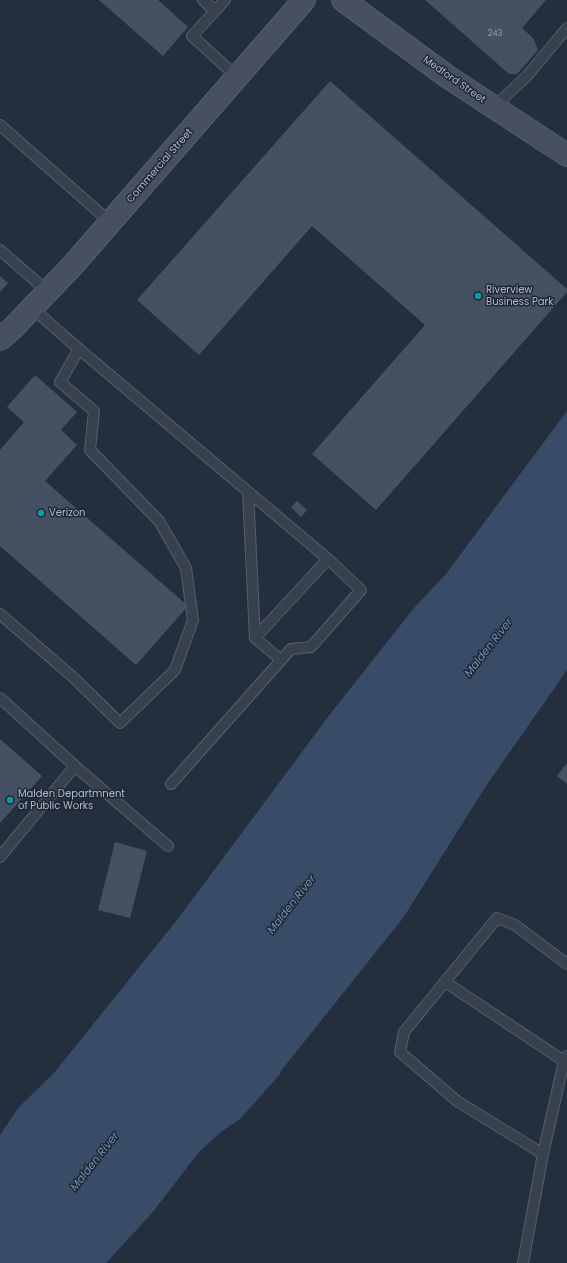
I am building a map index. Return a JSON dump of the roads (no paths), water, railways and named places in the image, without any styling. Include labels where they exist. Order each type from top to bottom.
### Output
[{"type":"main road","name":"Commercial Street","points":[[4,338],[73,265],[304,0]]},
{"type":"main road","name":"Medford Street","points":[[343,0],[448,77],[567,155]]},
{"type":"lane","points":[[203,0],[215,11]]},
{"type":"lane","points":[[225,0],[192,36],[237,77]]},
{"type":"lane","points":[[494,107],[527,76],[567,28]]},
{"type":"lane","points":[[0,125],[110,222]]},
{"type":"lane","points":[[0,250],[47,291]]},
{"type":"lane","points":[[31,308],[328,559],[361,590],[312,647],[290,649],[171,784]]},
{"type":"lane","points":[[0,614],[74,678],[120,723],[175,670],[193,620],[186,568],[159,521],[90,450],[94,411],[60,382],[79,349]]},
{"type":"lane","points":[[248,492],[255,638],[281,660]]},
{"type":"lane","points":[[255,638],[328,559]]},
{"type":"lane","points":[[0,698],[75,766],[168,846]]},
{"type":"lane","points":[[0,857],[75,766]]},
{"type":"lane","points":[[543,1154],[457,1101],[400,1052],[404,1032],[497,918],[514,925],[567,964]]},
{"type":"lane","points":[[445,982],[566,1059],[543,1154],[523,1263]]},
{"type":"water","name":"Malden River","points":[[567,411],[567,670],[486,786],[403,918],[280,1072],[281,1073],[240,1119],[221,1132],[198,1153],[152,1213],[106,1263],[0,1263],[0,1135],[19,1107],[54,1073],[177,920],[331,713],[414,608],[446,574]]},
{"type":"place","name":"Riverview Business Park","points":[[478,296]]},
{"type":"place","name":"Verizon","points":[[41,513]]},
{"type":"place","name":"Malden Departmnent of Public Works","points":[[10,800]]}]
